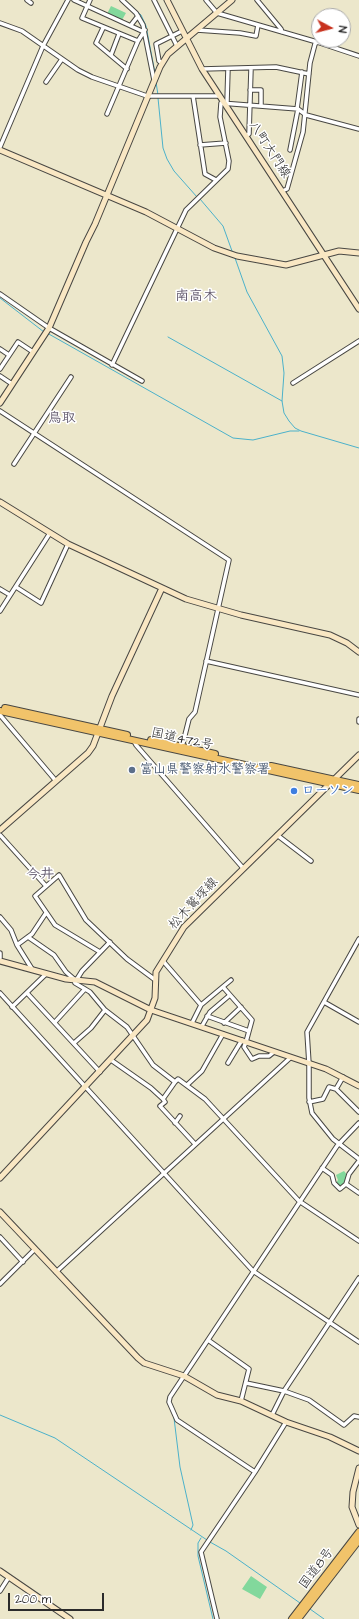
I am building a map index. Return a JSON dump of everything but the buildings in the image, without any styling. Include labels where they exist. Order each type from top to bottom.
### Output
[{"type":"highway","name":"国道472号","points":[[0,707],[100,731],[134,741],[331,782],[359,785]]},
{"type":"highway","name":"国道472号","points":[[0,711],[182,747],[359,790]]},
{"type":"highway","name":"国道8号","points":[[298,1619],[308,1602],[359,1532]]},
{"type":"highway","name":"国道8号","points":[[308,1602],[359,1540]]},
{"type":"highway","name":"国道8号","points":[[292,1619],[302,1611]]},
{"type":"street","points":[[27,0],[31,3]]},
{"type":"street","points":[[0,147],[43,46],[68,0]]},
{"type":"street","points":[[74,0],[144,31]]},
{"type":"street","points":[[90,0],[82,18],[103,28],[138,41]]},
{"type":"street","points":[[122,0],[138,16],[144,31],[154,80]]},
{"type":"street","points":[[154,0],[177,46]]},
{"type":"street","name":"八町大門線","points":[[167,0],[202,69],[359,309]]},
{"type":"street","points":[[206,0],[217,13],[311,40]]},
{"type":"street","points":[[0,403],[49,328],[95,224],[147,96],[162,64],[168,54],[232,0]]},
{"type":"street","points":[[256,0],[282,32]]},
{"type":"street","points":[[131,26],[138,16]]},
{"type":"street","points":[[0,22],[22,31],[62,59],[92,77],[147,96],[220,96]]},
{"type":"street","points":[[196,30],[240,33],[256,36],[258,25]]},
{"type":"street","points":[[103,28],[96,43],[127,68]]},
{"type":"street","points":[[107,114],[138,41],[144,31]]},
{"type":"street","points":[[162,64],[159,61],[156,44],[182,31]]},
{"type":"street","points":[[111,55],[119,34]]},
{"type":"street","points":[[282,190],[287,189],[303,132],[306,115],[310,63],[314,48]]},
{"type":"street","points":[[335,48],[359,56]]},
{"type":"street","points":[[46,82],[62,59]]},
{"type":"street","points":[[202,69],[276,67],[309,74]]},
{"type":"street","points":[[246,136],[248,134],[251,68]]},
{"type":"street","points":[[225,102],[228,69]]},
{"type":"street","points":[[290,150],[302,72]]},
{"type":"street","points":[[250,90],[262,90],[261,105]]},
{"type":"street","points":[[193,96],[205,174],[216,180]]},
{"type":"street","points":[[112,365],[179,228],[186,210],[225,172],[229,166],[220,108],[221,103],[225,102],[297,109],[306,115],[359,129]]},
{"type":"street","points":[[200,145],[226,143]]},
{"type":"street","points":[[0,150],[179,228],[214,248],[256,261],[286,265],[339,251],[359,253]]},
{"type":"street","points":[[0,294],[49,328],[142,381]]},
{"type":"street","points":[[293,383],[359,341]]},
{"type":"street","points":[[0,369],[18,342],[33,352]]},
{"type":"street","points":[[0,349],[9,355]]},
{"type":"street","points":[[0,376],[12,384]]},
{"type":"street","points":[[14,464],[71,377]]},
{"type":"street","points":[[0,411],[229,560],[195,712],[189,719],[182,747]]},
{"type":"street","points":[[0,502],[68,544],[162,588],[218,609],[330,635],[347,643],[359,652]]},
{"type":"street","points":[[0,611],[50,533]]},
{"type":"street","points":[[16,587],[40,603],[68,544]]},
{"type":"street","points":[[0,830],[89,751],[100,731],[112,696],[162,588]]},
{"type":"street","points":[[0,589],[10,595]]},
{"type":"street","points":[[206,661],[359,695]]},
{"type":"street","points":[[0,714],[56,781]]},
{"type":"street","points":[[134,741],[243,868]]},
{"type":"street","name":"松木鷲塚線","points":[[0,1178],[86,1088],[147,1020],[155,998],[154,979],[162,960],[184,927],[359,755]]},
{"type":"street","points":[[0,835],[46,886]]},
{"type":"street","points":[[277,835],[311,861]]},
{"type":"street","points":[[100,952],[55,925],[51,917],[46,913],[34,896],[59,875],[86,920],[127,959],[154,979]]},
{"type":"street","points":[[17,945],[28,937],[46,913]]},
{"type":"street","points":[[0,917],[11,930],[17,945],[32,969]]},
{"type":"street","points":[[28,937],[54,955],[66,972],[76,979]]},
{"type":"street","points":[[322,1168],[332,1175],[334,1183],[340,1189],[346,1184],[349,1174],[359,1160],[339,1144],[312,1113],[309,1102],[307,1032],[359,940]]},
{"type":"street","points":[[110,942],[78,975],[75,983],[85,989],[105,1010],[127,1027],[153,1065],[175,1082]]},
{"type":"street","points":[[0,953],[0,960],[66,979],[95,982],[151,1010],[245,1041],[309,1064],[358,1084]]},
{"type":"street","points":[[162,960],[202,1005]]},
{"type":"street","points":[[12,1007],[46,974]]},
{"type":"street","points":[[192,1023],[202,1005],[231,980]]},
{"type":"street","points":[[223,987],[252,1020],[244,1048],[252,1059],[259,1056],[269,1056],[274,1052]]},
{"type":"street","points":[[54,1022],[85,989]]},
{"type":"street","points":[[28,992],[100,1072]]},
{"type":"street","points":[[0,994],[253,1271],[359,1342]]},
{"type":"street","points":[[202,1026],[207,1016],[230,995]]},
{"type":"street","points":[[324,1002],[359,1022]]},
{"type":"street","points":[[224,1022],[241,1007]]},
{"type":"street","points":[[74,1044],[91,1028],[105,1010]]},
{"type":"street","points":[[207,1016],[249,1031]]},
{"type":"street","points":[[187,1085],[202,1071],[223,1034]]},
{"type":"street","points":[[228,1063],[245,1041]]},
{"type":"street","points":[[56,1272],[290,1058]]},
{"type":"street","points":[[111,1060],[151,1088],[163,1099]]},
{"type":"street","points":[[336,1089],[343,1077]]},
{"type":"street","points":[[195,1144],[160,1106],[165,1102],[163,1099],[178,1079],[205,1099],[299,1201],[359,1241]]},
{"type":"street","points":[[309,1102],[322,1099],[329,1087],[336,1089],[359,1112]]},
{"type":"street","points":[[175,1123],[180,1116]]},
{"type":"street","points":[[255,1472],[177,1420],[169,1402],[170,1397],[299,1201],[339,1144],[359,1123]]},
{"type":"street","points":[[346,1184],[359,1193]]},
{"type":"street","points":[[0,1212],[138,1358],[144,1362],[184,1376],[217,1395],[241,1400],[286,1422],[330,1436],[359,1451]]},
{"type":"street","points":[[0,1237],[23,1262]]},
{"type":"street","points":[[0,1284],[35,1249]]},
{"type":"street","points":[[272,1415],[284,1391],[359,1278]]},
{"type":"street","points":[[208,1340],[249,1369],[241,1400]]},
{"type":"street","points":[[246,1384],[284,1391],[309,1400],[344,1425],[354,1416],[359,1417]]},
{"type":"street","points":[[217,1619],[201,1552],[255,1472],[286,1422]]},
{"type":"street","points":[[359,1468],[353,1492],[352,1507],[359,1525]]},
{"type":"street","points":[[0,1571],[70,1619]]},
{"type":"street","points":[[0,1591],[9,1577]]},
{"type":"green space","points":[[111,6],[126,13],[122,20],[107,14]]},
{"type":"green space","points":[[344,1171],[348,1176],[341,1188],[336,1183],[338,1180],[336,1175]]},
{"type":"green space","points":[[251,1576],[267,1587],[260,1599],[242,1589]]},
{"type":"waterway","points":[[125,0],[141,15],[146,26],[155,73]]},
{"type":"waterway","points":[[156,82],[158,95]]},
{"type":"waterway","points":[[158,98],[163,148],[167,159],[174,171],[197,197]]},
{"type":"waterway","points":[[200,199],[223,226],[232,251]]},
{"type":"waterway","points":[[235,258],[247,292],[282,356],[284,373],[282,401],[284,413],[289,421],[295,428],[301,431],[359,448]]},
{"type":"waterway","points":[[0,298],[44,332]]},
{"type":"waterway","points":[[47,333],[233,438],[253,440],[290,431],[299,431]]},
{"type":"waterway","points":[[168,337],[282,401]]},
{"type":"waterway","points":[[0,1415],[55,1438],[207,1540]]},
{"type":"waterway","points":[[174,1418],[180,1467],[193,1525],[191,1530]]},
{"type":"waterway","points":[[201,1538],[198,1543],[198,1556],[213,1619]]},
{"type":"waterway","points":[[210,1542],[226,1551],[300,1603]]},
{"type":"waterway","points":[[310,1609],[324,1619]]},
{"type":"place","name":"富山県警察射水警察署","points":[[132,770]]},
{"type":"place","name":"ローソン","points":[[294,791]]},
{"type":"district","name":"南高木","points":[[196,297]]},
{"type":"district","name":"鳥取","points":[[62,419]]},
{"type":"district","name":"今井","points":[[40,875]]}]
